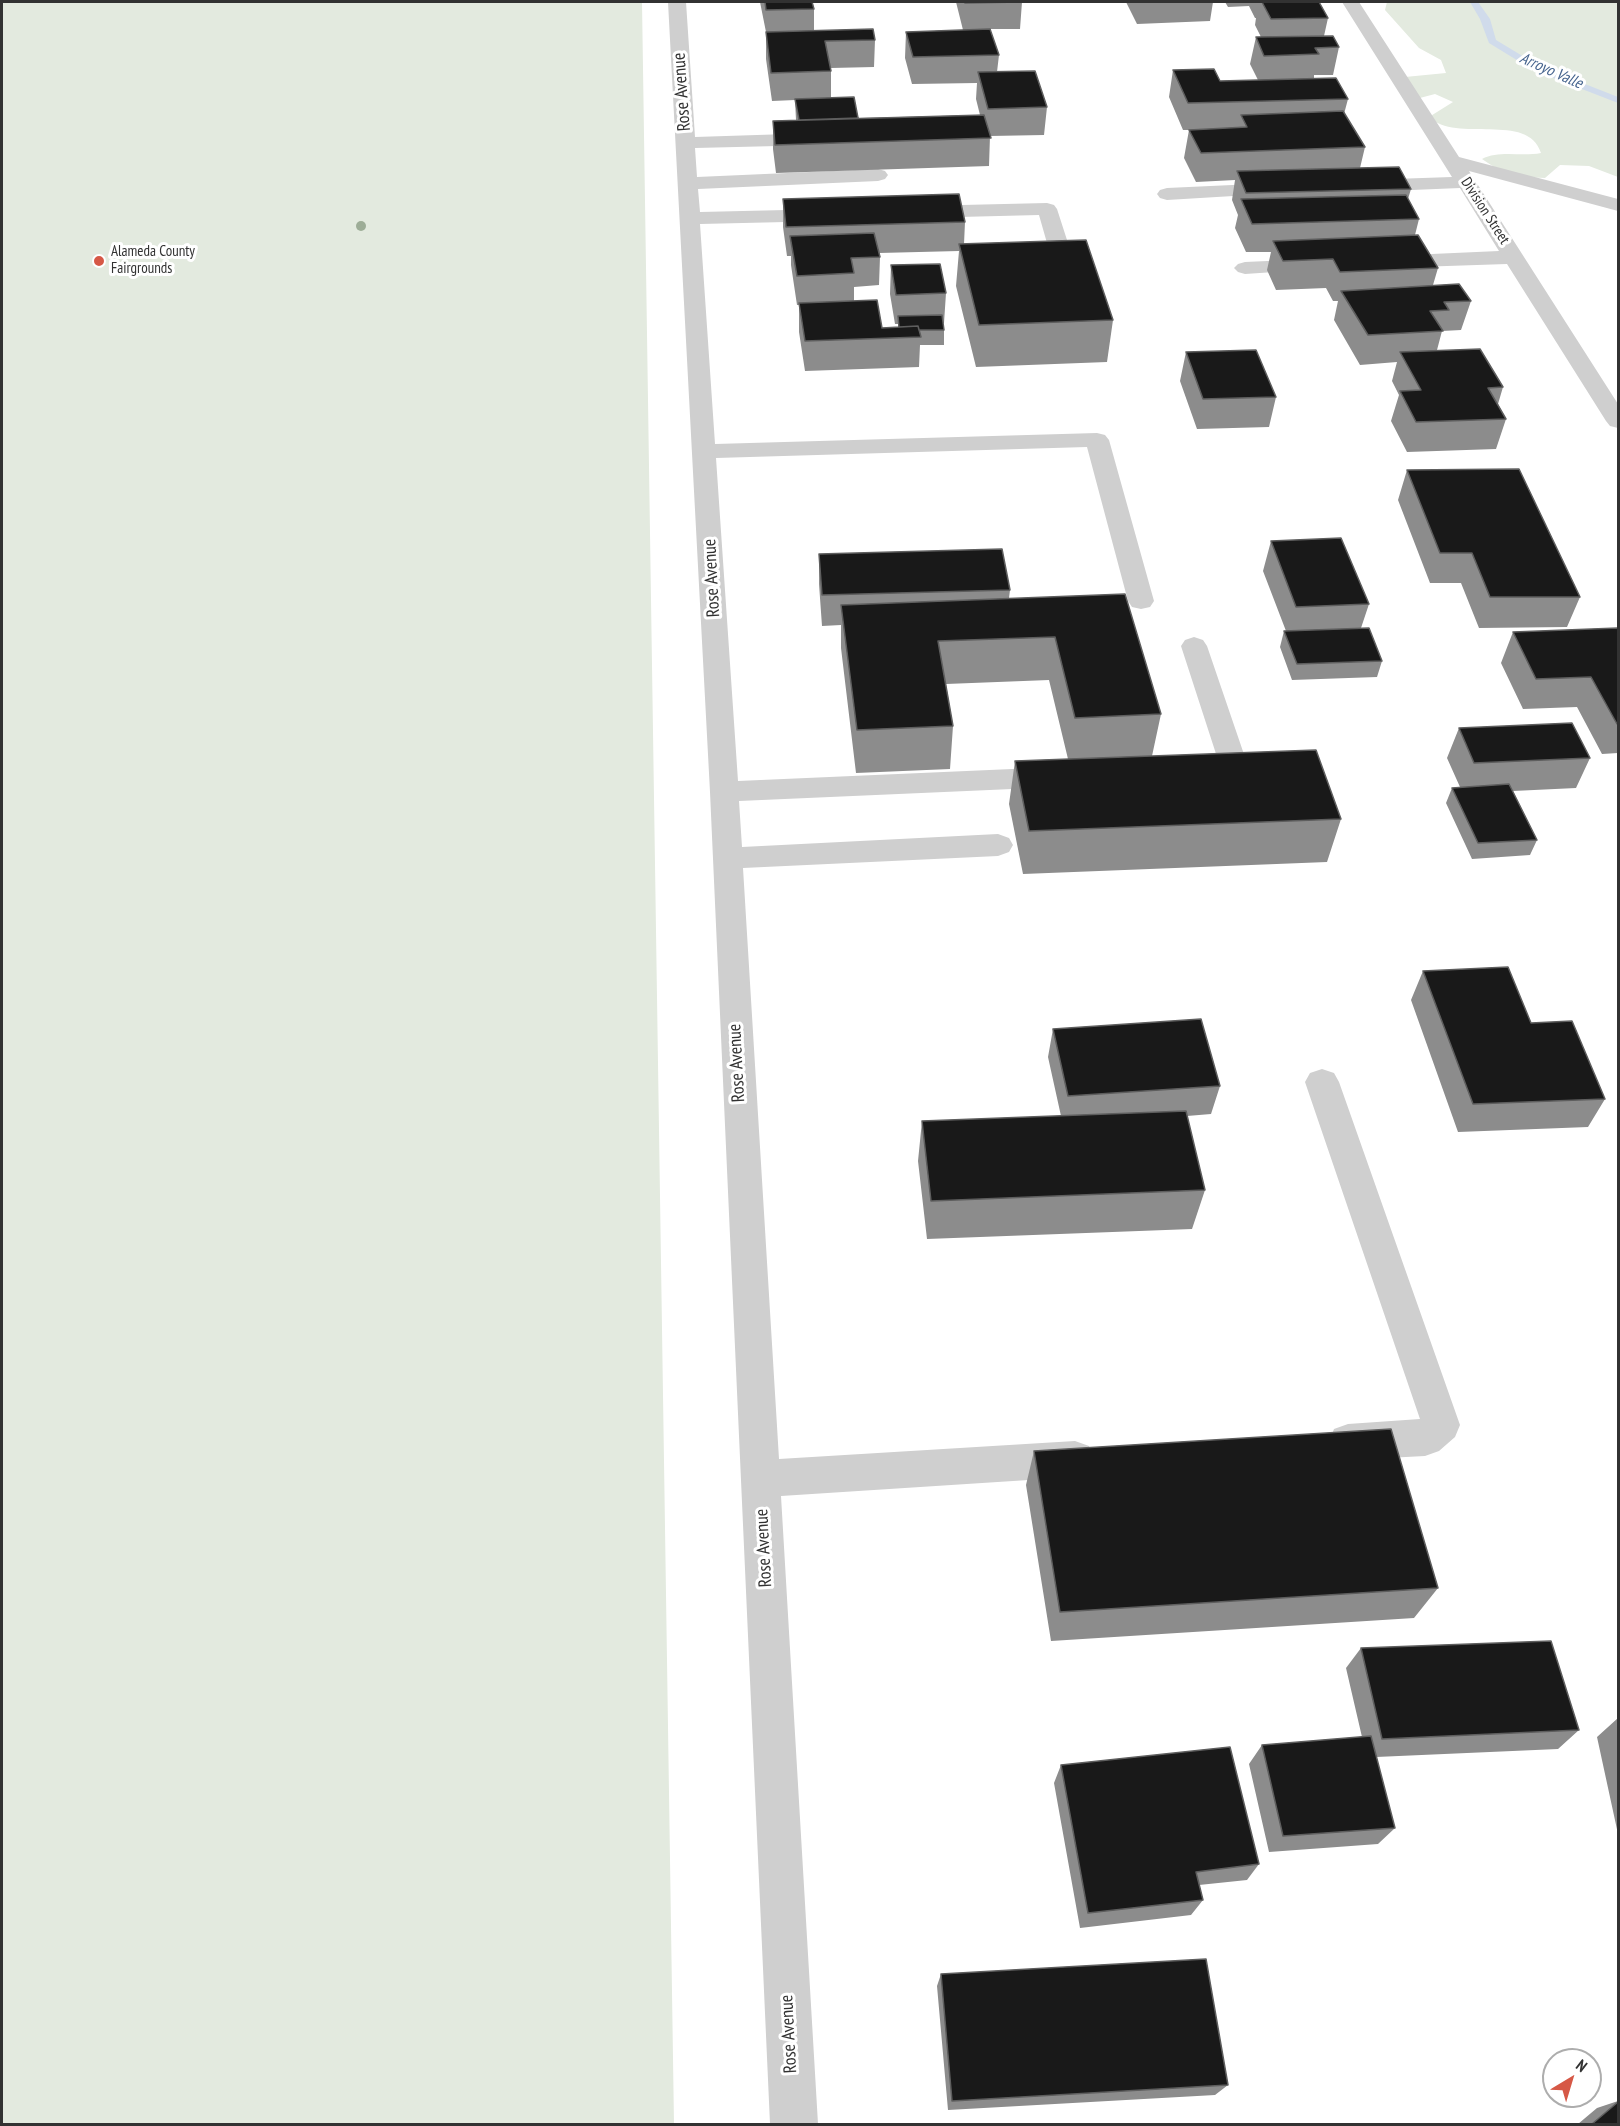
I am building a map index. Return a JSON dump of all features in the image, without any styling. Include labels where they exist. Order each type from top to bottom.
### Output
[{"type":"street","name":"Rose Avenue","points":[[677,2],[724,792],[794,2124]]},
{"type":"street","name":"Division Street","points":[[1351,2],[1618,421]]},
{"type":"street","points":[[685,143],[839,139]]},
{"type":"street","points":[[1453,161],[1618,205]]},
{"type":"street","points":[[688,183],[879,175]]},
{"type":"street","points":[[1347,187],[1466,182]]},
{"type":"street","points":[[1167,194],[1299,189]]},
{"type":"street","points":[[904,213],[1047,209],[1066,271]]},
{"type":"street","points":[[690,218],[845,214]]},
{"type":"street","points":[[1362,263],[1514,257]]},
{"type":"street","points":[[1245,268],[1326,265]]},
{"type":"street","points":[[705,451],[1097,440],[1141,601]]},
{"type":"street","points":[[1187,771],[1235,769],[1194,646]]},
{"type":"street","points":[[724,792],[1080,776]]},
{"type":"street","points":[[726,858],[998,844]]},
{"type":"street","points":[[1320,1444],[1425,1438],[1441,1425],[1323,1082]]},
{"type":"street","points":[[760,1479],[1106,1458]]},
{"type":"shaded area","points":[[2,2],[642,2],[674,2124],[2,2124]]},
{"type":"shaded area","points":[[1387,2],[1618,2],[1618,177],[1589,166],[1560,165],[1545,178],[1518,176],[1498,169],[1482,159],[1503,154],[1541,153],[1534,141],[1522,133],[1507,130],[1456,128],[1441,125],[1429,117],[1453,102],[1435,94],[1416,99],[1405,77],[1446,73],[1441,60],[1419,48],[1385,10]]},
{"type":"building","points":[[765,2],[812,2],[814,9],[766,10]]},
{"type":"building","points":[[964,2],[1022,2],[965,3]]},
{"type":"building","points":[[1262,2],[1319,2],[1328,18],[1271,19]]},
{"type":"building","points":[[873,29],[875,40],[825,41],[831,71],[771,73],[766,32]]},
{"type":"building","points":[[990,29],[999,55],[913,57],[906,32]]},
{"type":"building","points":[[1333,36],[1339,47],[1315,48],[1319,54],[1264,56],[1256,37]]},
{"type":"building","points":[[1214,69],[1220,81],[1336,78],[1348,99],[1188,103],[1173,70]]},
{"type":"building","points":[[1035,71],[1047,107],[988,109],[978,72]]},
{"type":"building","points":[[854,97],[858,118],[799,120],[795,99]]},
{"type":"building","points":[[1343,111],[1365,147],[1201,153],[1189,130],[1247,127],[1241,115]]},
{"type":"building","points":[[984,115],[991,138],[775,145],[773,121]]},
{"type":"building","points":[[1399,167],[1411,189],[1246,193],[1237,171]]},
{"type":"building","points":[[959,194],[965,222],[786,227],[783,199]]},
{"type":"building","points":[[1406,195],[1419,219],[1252,224],[1241,199]]},
{"type":"building","points":[[874,233],[880,257],[851,258],[854,273],[797,276],[790,236]]},
{"type":"building","points":[[1418,235],[1438,268],[1340,272],[1333,259],[1283,261],[1273,241]]},
{"type":"building","points":[[1086,240],[1113,320],[979,325],[959,244]]},
{"type":"building","points":[[940,264],[946,293],[896,295],[891,265]]},
{"type":"building","points":[[1459,284],[1471,301],[1444,302],[1449,310],[1430,311],[1443,331],[1368,335],[1341,291]]},
{"type":"building","points":[[877,300],[882,328],[918,326],[921,337],[805,341],[799,303]]},
{"type":"building","points":[[942,315],[944,330],[919,330],[918,326],[899,327],[898,316]]},
{"type":"building","points":[[1480,349],[1503,387],[1488,388],[1506,419],[1416,422],[1400,391],[1421,390],[1400,352]]},
{"type":"building","points":[[1256,350],[1276,397],[1203,399],[1186,352]]},
{"type":"building","points":[[1519,469],[1580,597],[1490,597],[1472,553],[1440,553],[1407,470]]},
{"type":"building","points":[[1341,538],[1369,604],[1296,607],[1271,541]]},
{"type":"building","points":[[1002,549],[1010,590],[822,595],[819,554]]},
{"type":"building","points":[[1125,594],[1161,714],[1075,718],[1055,637],[938,641],[953,726],[857,730],[841,605]]},
{"type":"building","points":[[1369,628],[1382,661],[1297,664],[1284,631]]},
{"type":"building","points":[[1618,628],[1618,724],[1591,677],[1536,679],[1513,632]]},
{"type":"building","points":[[1572,723],[1590,758],[1474,763],[1459,728]]},
{"type":"building","points":[[1316,750],[1341,819],[1029,831],[1015,761]]},
{"type":"building","points":[[1509,784],[1537,840],[1478,843],[1452,788]]},
{"type":"building","points":[[1508,967],[1531,1023],[1572,1021],[1605,1099],[1473,1104],[1423,971]]},
{"type":"building","points":[[1201,1019],[1220,1086],[1068,1096],[1053,1029]]},
{"type":"building","points":[[1186,1111],[1205,1190],[931,1201],[922,1121]]},
{"type":"building","points":[[1391,1429],[1438,1588],[1060,1612],[1034,1451]]},
{"type":"building","points":[[1551,1641],[1579,1730],[1382,1739],[1361,1648]]},
{"type":"building","points":[[1371,1736],[1395,1828],[1283,1836],[1262,1745]]},
{"type":"building","points":[[1230,1747],[1259,1864],[1196,1872],[1203,1900],[1088,1913],[1061,1765]]},
{"type":"building","points":[[1206,1959],[1228,2085],[952,2101],[941,1974]]},
{"type":"building","points":[[1618,2102],[1618,2124],[1592,2124]]},
{"type":"waterway","name":"Arroyo Valle","points":[[1474,2],[1485,19],[1492,41],[1536,68],[1618,100]]},
{"type":"place","name":"Alameda County Fairgrounds","points":[[99,261]]}]
